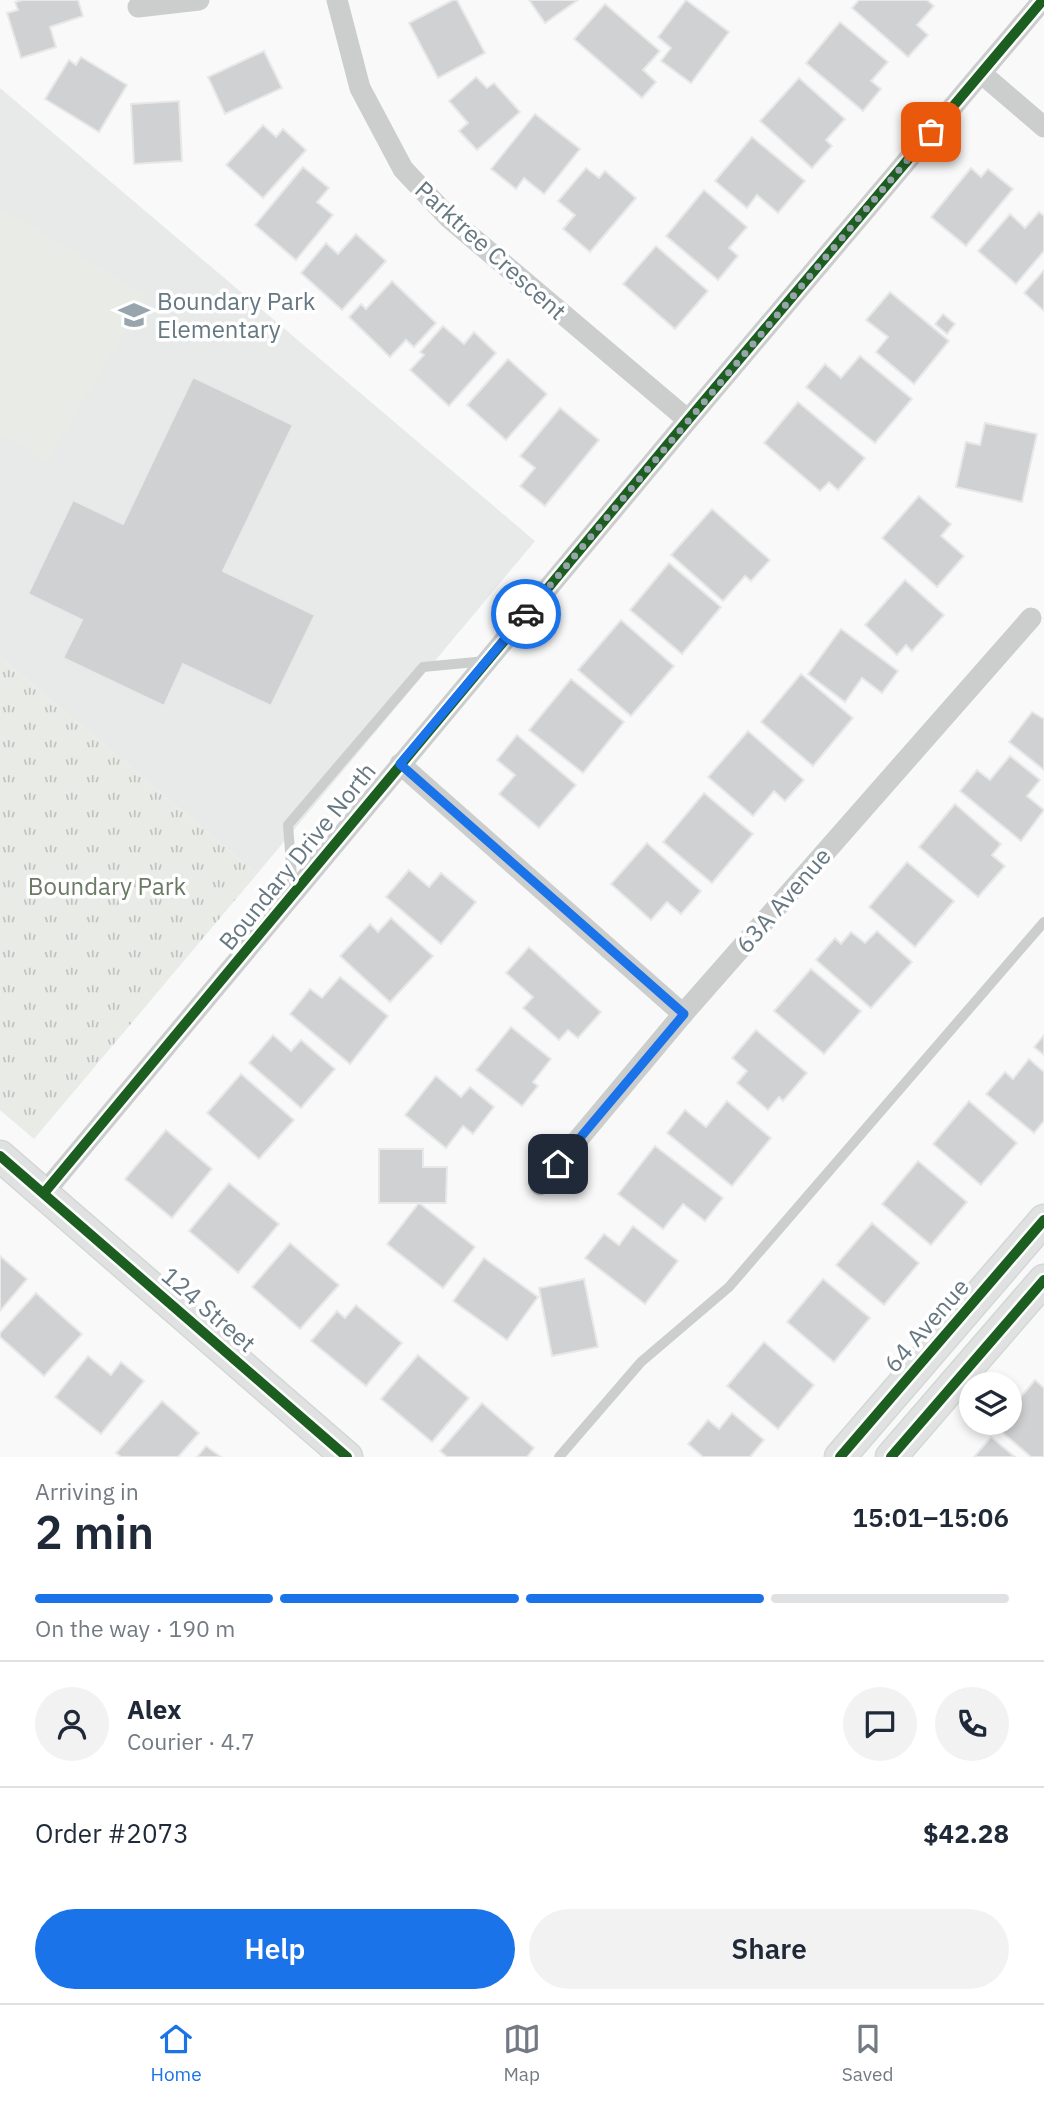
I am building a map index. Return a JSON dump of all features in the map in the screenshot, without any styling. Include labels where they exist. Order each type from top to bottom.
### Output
[{"type":"main road","name":"124 Street","points":[[0,1156],[339,1455]]},
{"type":"main road","name":"64 Avenue","points":[[840,1457],[1044,1220]]},
{"type":"main road","points":[[891,1457],[1044,1280]]},
{"type":"street","points":[[138,7],[199,0]]},
{"type":"street","name":"Parktree Crescent","points":[[337,0],[360,88],[402,169],[449,218],[688,420]]},
{"type":"street","name":"Boundary Drive North","points":[[44,1193],[486,661],[1043,0]]},
{"type":"street","points":[[981,73],[1044,127]]},
{"type":"street","name":"63A Avenue","points":[[540,1185],[684,1014],[1031,618]]},
{"type":"street","points":[[400,764],[684,1014]]},
{"type":"lane","points":[[293,892],[288,825],[423,667],[486,661]]},
{"type":"lane","points":[[559,1457],[641,1362],[729,1287],[1044,922]]},
{"type":"shaded area","name":"Boundary Park Elementary","points":[[0,88],[535,541],[257,874],[0,657]]},
{"type":"green space","points":[[0,207],[147,296],[47,461],[0,433]]},
{"type":"green space","name":"Boundary Park","points":[[0,657],[257,874],[34,1139],[0,1110]]},
{"type":"building","points":[[78,0],[83,16],[50,27],[56,47],[21,58],[7,13],[18,10],[15,2]]},
{"type":"building","points":[[457,0],[485,53],[438,78],[409,23]]},
{"type":"building","points":[[529,0],[578,0],[545,23]]},
{"type":"building","points":[[686,0],[729,32],[691,83],[661,61],[671,48],[658,37]]},
{"type":"building","points":[[859,0],[927,0],[934,6],[917,25],[928,35],[908,57],[852,8]]},
{"type":"building","points":[[605,4],[660,51],[643,70],[656,82],[642,98],[574,39]]},
{"type":"building","points":[[840,22],[888,62],[871,81],[881,89],[863,111],[806,63]]},
{"type":"building","points":[[264,51],[282,88],[225,114],[208,77]]},
{"type":"building","points":[[81,57],[127,85],[99,132],[45,99],[69,60],[76,65]]},
{"type":"building","points":[[476,77],[487,88],[494,83],[520,112],[477,150],[459,131],[468,123],[449,101]]},
{"type":"building","points":[[799,78],[845,119],[826,140],[832,146],[812,168],[760,121]]},
{"type":"building","points":[[179,101],[182,161],[134,164],[131,104]]},
{"type":"building","points":[[535,114],[580,149],[544,194],[524,178],[516,189],[491,169]]},
{"type":"building","points":[[263,125],[276,137],[283,129],[306,150],[263,198],[226,165]]},
{"type":"building","points":[[752,137],[805,181],[778,213],[757,195],[747,208],[715,181]]},
{"type":"building","points":[[303,167],[329,188],[317,202],[333,215],[296,260],[255,225]]},
{"type":"building","points":[[586,168],[599,178],[605,171],[636,198],[590,252],[563,229],[575,215],[558,201]]},
{"type":"building","points":[[971,168],[981,177],[988,169],[1013,189],[966,246],[931,217]]},
{"type":"building","points":[[704,190],[747,227],[729,248],[738,256],[718,280],[666,236]]},
{"type":"building","points":[[1039,212],[1044,216],[1044,251],[1016,284],[978,251],[1010,214],[1025,228]]},
{"type":"building","points":[[356,234],[386,261],[342,310],[301,273],[326,243],[338,254]]},
{"type":"building","points":[[656,246],[708,291],[675,329],[623,284]]},
{"type":"building","points":[[1044,270],[1044,311],[1024,293]]},
{"type":"building","points":[[392,281],[436,323],[414,347],[406,340],[390,357],[349,317],[361,304],[366,309]]},
{"type":"building","points":[[890,292],[949,341],[914,384],[876,352],[888,337],[866,320]]},
{"type":"building","points":[[943,314],[955,324],[947,334],[935,324]]},
{"type":"building","points":[[443,326],[464,344],[474,332],[496,353],[449,406],[410,370],[424,355],[420,352]]},
{"type":"building","points":[[860,356],[912,399],[875,443],[806,387],[825,364],[841,378]]},
{"type":"building","points":[[508,359],[547,394],[506,440],[467,405]]},
{"type":"building","points":[[193,377],[293,425],[223,571],[315,615],[271,706],[183,664],[164,706],[63,658],[82,620],[28,594],[73,500],[123,524]]},
{"type":"building","points":[[798,402],[865,458],[838,490],[829,482],[820,491],[764,443]]},
{"type":"building","points":[[560,408],[599,440],[545,506],[520,486],[535,468],[520,456]]},
{"type":"building","points":[[985,423],[1037,434],[1022,502],[956,487],[966,442],[980,445]]},
{"type":"building","points":[[919,496],[951,524],[941,536],[964,556],[937,587],[882,538]]},
{"type":"building","points":[[712,509],[770,560],[751,581],[745,576],[723,601],[671,555]]},
{"type":"building","points":[[669,563],[721,607],[682,654],[630,610]]},
{"type":"building","points":[[905,580],[944,615],[912,651],[906,645],[897,655],[865,625]]},
{"type":"building","points":[[621,620],[674,666],[631,716],[578,670]]},
{"type":"building","points":[[841,629],[898,671],[882,693],[862,678],[845,702],[808,674]]},
{"type":"building","points":[[801,674],[853,718],[813,766],[761,722]]},
{"type":"building","points":[[571,679],[624,722],[583,773],[529,730]]},
{"type":"building","points":[[1032,712],[1044,719],[1044,770],[1009,742]]},
{"type":"building","points":[[748,731],[804,780],[785,801],[774,791],[753,816],[708,777]]},
{"type":"building","points":[[517,735],[576,785],[539,828],[499,794],[515,775],[497,760]]},
{"type":"building","points":[[1010,756],[1040,780],[1027,796],[1044,810],[1021,841],[960,791],[977,770],[990,780]]},
{"type":"building","points":[[704,793],[753,834],[712,883],[663,842]]},
{"type":"building","points":[[955,804],[1001,844],[992,855],[1005,866],[978,897],[919,847]]},
{"type":"building","points":[[647,843],[701,891],[681,914],[667,902],[651,920],[611,884]]},
{"type":"building","points":[[907,862],[954,901],[915,947],[869,907]]},
{"type":"building","points":[[409,870],[429,887],[441,873],[476,902],[441,944],[386,897]]},
{"type":"building","points":[[391,918],[433,956],[390,1002],[340,956],[370,924],[378,932]]},
{"type":"building","points":[[877,931],[912,962],[871,1008],[816,960],[835,938],[841,944],[851,932],[865,943]]},
{"type":"building","points":[[529,947],[601,1012],[578,1038],[568,1030],[559,1040],[523,1008],[533,997],[506,973]]},
{"type":"building","points":[[811,969],[861,1011],[824,1054],[774,1011]]},
{"type":"building","points":[[340,977],[388,1016],[350,1064],[290,1014],[310,989],[322,998]]},
{"type":"building","points":[[511,1027],[551,1059],[533,1082],[538,1086],[522,1106],[476,1070]]},
{"type":"building","points":[[756,1030],[807,1073],[783,1101],[779,1097],[768,1110],[737,1083],[747,1071],[732,1058]]},
{"type":"building","points":[[273,1035],[291,1051],[301,1040],[335,1069],[301,1108],[249,1063]]},
{"type":"building","points":[[1044,1035],[1044,1055],[1034,1047]]},
{"type":"building","points":[[1029,1059],[1044,1072],[1044,1121],[1034,1133],[986,1094],[1005,1072],[1013,1079]]},
{"type":"building","points":[[241,1074],[294,1120],[259,1159],[207,1113]]},
{"type":"building","points":[[436,1076],[461,1097],[470,1087],[494,1107],[473,1134],[463,1126],[446,1148],[405,1115]]},
{"type":"building","points":[[727,1101],[771,1138],[732,1186],[667,1133],[685,1110],[706,1127]]},
{"type":"building","points":[[969,1101],[1017,1143],[981,1185],[933,1144]]},
{"type":"building","points":[[166,1130],[212,1169],[172,1218],[125,1179]]},
{"type":"building","points":[[655,1146],[723,1198],[705,1221],[683,1204],[663,1229],[618,1194]]},
{"type":"building","points":[[379,1149],[423,1149],[423,1167],[447,1167],[446,1203],[379,1203]]},
{"type":"building","points":[[918,1161],[967,1202],[931,1245],[882,1204]]},
{"type":"building","points":[[229,1183],[279,1224],[238,1273],[189,1231]]},
{"type":"building","points":[[419,1203],[475,1247],[443,1288],[387,1244]]},
{"type":"building","points":[[872,1223],[919,1263],[884,1305],[836,1265]]},
{"type":"building","points":[[633,1226],[678,1261],[645,1304],[585,1258],[604,1234],[619,1245]]},
{"type":"building","points":[[290,1243],[339,1285],[300,1329],[252,1287]]},
{"type":"building","points":[[0,1256],[27,1279],[0,1311]]},
{"type":"building","points":[[484,1258],[538,1297],[507,1340],[453,1301]]},
{"type":"building","points":[[584,1279],[598,1347],[552,1356],[539,1288]]},
{"type":"building","points":[[823,1279],[870,1318],[834,1362],[787,1322]]},
{"type":"building","points":[[36,1293],[82,1334],[44,1376],[0,1337],[0,1333]]},
{"type":"building","points":[[356,1305],[402,1343],[366,1386],[311,1341],[337,1311],[345,1318]]},
{"type":"building","points":[[764,1342],[814,1385],[778,1429],[727,1386]]},
{"type":"building","points":[[418,1355],[469,1398],[432,1442],[381,1399]]},
{"type":"building","points":[[88,1356],[111,1375],[121,1362],[144,1381],[101,1434],[55,1397]]},
{"type":"building","points":[[1035,1380],[1044,1388],[1044,1457],[1031,1457],[1005,1435],[1022,1435],[1022,1396]]},
{"type":"building","points":[[162,1401],[199,1433],[178,1457],[121,1457],[116,1453]]},
{"type":"building","points":[[482,1403],[534,1448],[527,1457],[447,1457],[440,1451]]},
{"type":"building","points":[[732,1413],[764,1440],[750,1457],[703,1457],[688,1444],[708,1420],[719,1429]]},
{"type":"building","points":[[991,1437],[1015,1457],[974,1457]]},
{"type":"building","points":[[206,1446],[221,1457],[197,1457]]},
{"type":"cycle path","points":[[44,1193],[688,420],[1043,0]]},
{"type":"cycle path","points":[[0,1156],[347,1457]]},
{"type":"cycle path","points":[[840,1457],[1044,1220]]},
{"type":"cycle path","points":[[891,1457],[1044,1280]]},
{"type":"way so far","points":[[526,614],[931,132]]},
{"type":"place","name":"Boundary Park Elementary","points":[[134,315]]},
{"type":"route","points":[[526,614],[400,764],[684,1014],[558,1164]]}]
